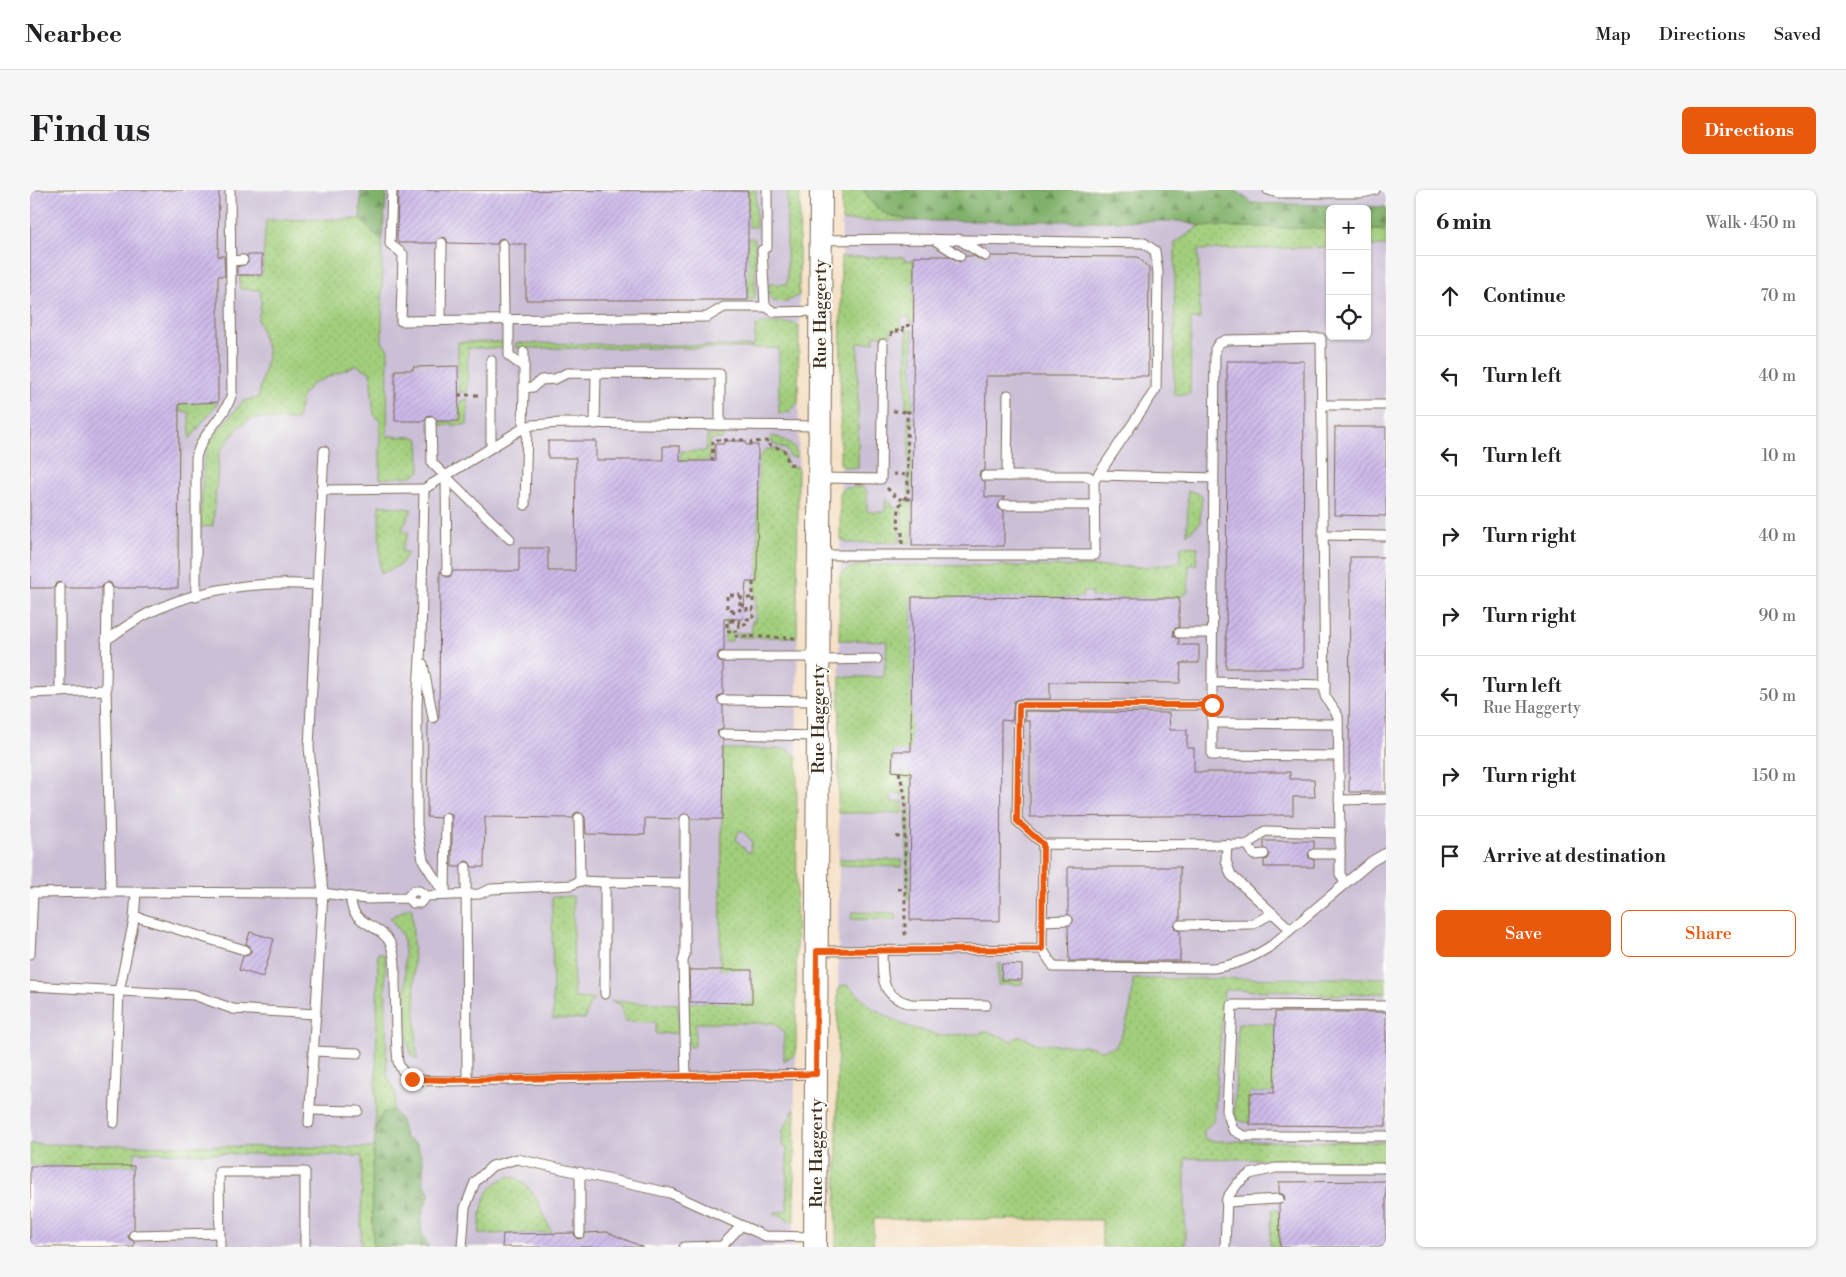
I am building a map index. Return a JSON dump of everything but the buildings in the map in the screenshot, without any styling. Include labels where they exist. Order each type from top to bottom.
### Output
[{"type":"street","name":"Rue Haggerty","points":[[815,1242],[821,190]]},
{"type":"lane","points":[[196,597],[196,458],[201,441],[226,408],[232,392],[230,190]]},
{"type":"lane","points":[[767,190],[767,247],[762,250],[762,291],[766,306],[774,312],[820,311]]},
{"type":"lane","points":[[1268,190],[1278,192],[1362,193],[1375,190]]},
{"type":"lane","points":[[392,192],[390,244],[403,254],[402,321],[707,317],[724,307],[766,306]]},
{"type":"lane","points":[[933,239],[960,256]]},
{"type":"lane","points":[[819,556],[1095,555],[1096,478],[1156,389],[1158,272],[1155,251],[1144,243],[958,239],[820,240]]},
{"type":"lane","points":[[958,239],[986,256]]},
{"type":"lane","points":[[441,320],[442,243]]},
{"type":"lane","points":[[503,244],[509,356],[524,367]]},
{"type":"lane","points":[[231,261],[243,260]]},
{"type":"lane","points":[[1338,756],[1212,755],[1213,356],[1219,343],[1235,339],[1321,338],[1325,696],[1338,716],[1340,874],[1345,883]]},
{"type":"lane","points":[[819,478],[881,479],[883,344]]},
{"type":"lane","points":[[524,352],[525,505]]},
{"type":"lane","points":[[491,360],[491,446]]},
{"type":"lane","points":[[524,388],[533,387],[541,380],[555,380],[567,373],[720,374],[720,425]]},
{"type":"lane","points":[[595,424],[596,373]]},
{"type":"lane","points":[[1007,476],[1008,395]]},
{"type":"lane","points":[[1322,405],[1386,404]]},
{"type":"lane","points":[[430,421],[432,463],[510,539]]},
{"type":"lane","points":[[321,490],[424,489],[491,446],[525,428],[544,424],[820,426]]},
{"type":"lane","points":[[309,1123],[323,893],[309,748],[324,451]]},
{"type":"lane","points":[[446,476],[446,571]]},
{"type":"lane","points":[[985,476],[1213,478]]},
{"type":"lane","points":[[424,489],[421,653],[417,705],[417,831],[423,860],[445,895]]},
{"type":"lane","points":[[1004,505],[1095,505]]},
{"type":"lane","points":[[1323,536],[1386,536]]},
{"type":"lane","points":[[106,640],[149,613],[215,591],[267,584],[316,585]]},
{"type":"lane","points":[[60,588],[60,692]]},
{"type":"lane","points":[[107,588],[106,690],[111,892]]},
{"type":"lane","points":[[1179,633],[1212,632]]},
{"type":"lane","points":[[421,653],[433,718]]},
{"type":"lane","points":[[724,657],[877,658]]},
{"type":"lane","points":[[1212,682],[1325,685]]},
{"type":"lane","points":[[30,693],[106,690]]},
{"type":"lane","points":[[723,700],[818,701]]},
{"type":"lane","points":[[1212,705],[1019,705],[1017,821],[1043,844],[1248,844],[1265,831],[1340,832]]},
{"type":"lane","points":[[1212,722],[1338,724]]},
{"type":"lane","points":[[723,734],[818,736]]},
{"type":"lane","points":[[1339,800],[1386,799]]},
{"type":"lane","points":[[445,895],[446,818]]},
{"type":"lane","points":[[579,818],[580,881]]},
{"type":"lane","points":[[685,818],[686,1077]]},
{"type":"lane","points":[[1043,844],[1042,949],[1054,967],[1214,968],[1235,965],[1254,957],[1372,861],[1386,853]]},
{"type":"lane","points":[[1227,844],[1226,861],[1230,875],[1290,929]]},
{"type":"lane","points":[[1248,844],[1254,855],[1264,854]]},
{"type":"lane","points":[[1314,854],[1340,854]]},
{"type":"lane","points":[[466,867],[467,1080]]},
{"type":"lane","points":[[30,954],[32,893],[323,893],[351,898],[407,898],[413,903],[420,903],[426,896],[479,894],[491,889],[571,885],[580,881],[685,883]]},
{"type":"lane","points":[[605,882],[605,994]]},
{"type":"lane","points":[[114,1123],[119,991],[134,916],[136,892]]},
{"type":"lane","points":[[351,898],[351,905],[356,917],[384,935],[394,952],[397,1053],[402,1072],[406,1076],[422,1080],[467,1080],[816,1074]]},
{"type":"lane","points":[[1180,925],[1253,924],[1273,914]]},
{"type":"lane","points":[[134,916],[245,950]]},
{"type":"lane","points":[[1042,921],[1068,920]]},
{"type":"lane","points":[[817,951],[1042,949]]},
{"type":"lane","points":[[882,950],[884,986],[890,994],[900,1001],[911,1004],[986,1005]]},
{"type":"lane","points":[[30,986],[194,995],[233,1009],[316,1014]]},
{"type":"lane","points":[[1386,1006],[1232,1005],[1227,1111],[1233,1130],[1244,1136],[1386,1136]]},
{"type":"lane","points":[[313,1051],[358,1053]]},
{"type":"lane","points":[[310,1110],[358,1111]]},
{"type":"lane","points":[[462,1247],[463,1222],[469,1194],[481,1174],[492,1166],[517,1160],[580,1172],[670,1193],[765,1236],[815,1242]]},
{"type":"lane","points":[[1225,1247],[1226,1202],[1231,1190],[1244,1178],[1267,1169],[1386,1168]]},
{"type":"lane","points":[[220,1247],[219,1172],[304,1172],[304,1247]]},
{"type":"lane","points":[[580,1172],[580,1233]]},
{"type":"lane","points":[[1226,1202],[1279,1199]]},
{"type":"lane","points":[[684,1247],[722,1246],[741,1226]]},
{"type":"lane","points":[[134,1235],[220,1233]]},
{"type":"path","points":[[883,344],[883,338],[890,337],[892,331],[903,331],[903,326],[913,325]]},
{"type":"path","points":[[458,395],[467,395]]},
{"type":"path","points":[[902,542],[902,531],[898,527],[899,506],[908,494],[907,412],[913,412]]},
{"type":"path","points":[[712,461],[713,440],[748,440]]},
{"type":"path","points":[[751,445],[751,442],[769,441],[769,445],[784,450],[789,464],[797,465]]},
{"type":"path","points":[[890,493],[898,499],[912,499]]},
{"type":"path","points":[[739,624],[739,630],[727,631],[727,621],[739,621],[739,624],[747,624],[747,619],[753,619],[753,582]]},
{"type":"path","points":[[727,595],[738,595],[738,598],[740,610],[727,609],[727,595]]},
{"type":"path","points":[[738,598],[753,598]]},
{"type":"path","points":[[740,605],[747,605],[747,611],[753,610]]},
{"type":"path","points":[[733,621],[734,610]]},
{"type":"path","points":[[735,631],[737,638],[797,638]]},
{"type":"path","points":[[899,772],[905,795],[906,889],[908,906],[905,950]]},
{"type":"path","points":[[896,837],[905,836]]},
{"type":"path","points":[[897,889],[906,889]]},
{"type":"shaded area","points":[[30,190],[800,190],[794,1247],[30,1247]]},
{"type":"shaded area","points":[[842,190],[1386,190],[1386,207],[1371,207],[1371,205],[1252,203],[1200,226],[1176,243],[1174,394],[1189,347],[1191,319],[1200,319],[1198,250],[1326,247],[1326,340],[1371,340],[1371,246],[1386,246],[1386,1247],[1185,1247],[1185,1158],[1133,979],[1133,1000],[1126,1028],[1115,1047],[1101,1050],[1088,1046],[1038,1044],[1020,1036],[1010,1041],[988,1031],[978,1034],[938,1035],[903,1025],[871,1007],[849,986],[844,985],[838,989]]},
{"type":"green space","points":[[361,190],[387,190],[382,241],[360,219]]},
{"type":"green space","points":[[730,190],[756,190],[756,227],[748,227],[748,192]]},
{"type":"green space","points":[[787,190],[800,190],[799,295],[786,302],[773,301],[770,298],[769,284],[787,284]]},
{"type":"green space","points":[[842,190],[864,190],[869,199],[880,210],[892,216],[916,221],[842,221]]},
{"type":"green space","points":[[864,190],[1231,190],[1237,191],[1252,203],[1326,205],[1326,229],[1200,226],[1179,221],[916,221],[892,216],[880,210],[869,199]]},
{"type":"green space","points":[[1371,207],[1386,207],[1386,229],[1371,229]]},
{"type":"green space","points":[[360,219],[382,241],[382,342],[388,349],[387,436],[419,439],[420,471],[412,476],[380,479],[380,421],[374,415],[370,372],[356,365],[312,384],[302,396],[297,420],[252,418],[239,427],[219,453],[213,526],[200,527],[204,460],[211,440],[243,401],[258,398],[268,353],[258,320],[261,305],[260,290],[240,289],[240,276],[262,275],[266,220]]},
{"type":"green space","points":[[1200,226],[1326,229],[1326,247],[1198,250],[1200,319],[1191,319],[1190,394],[1174,395],[1175,243]]},
{"type":"green space","points":[[1371,229],[1386,229],[1386,246],[1371,246]]},
{"type":"green space","points":[[748,238],[755,239],[755,299],[748,300]]},
{"type":"green space","points":[[841,257],[904,257],[904,261],[914,260],[914,323],[910,323],[910,317],[901,317],[901,330],[891,329],[891,335],[874,335],[874,342],[858,343],[858,468],[844,467],[840,464]]},
{"type":"green space","points":[[760,323],[794,323],[799,326],[798,403],[790,411],[779,414],[779,348],[516,348],[516,343],[754,346],[756,327]]},
{"type":"green space","points":[[913,330],[913,408],[906,409],[907,331]]},
{"type":"green space","points":[[458,342],[503,342],[503,348],[468,348],[467,392],[458,392]]},
{"type":"green space","points":[[468,399],[467,425],[439,425],[439,421],[459,421],[459,404],[462,400]]},
{"type":"green space","points":[[218,402],[190,439],[189,412],[179,411],[179,403]]},
{"type":"green space","points":[[909,416],[913,416],[912,495],[909,495]]},
{"type":"green space","points":[[723,435],[723,439],[710,440],[710,461],[680,461],[680,451],[706,451],[707,436]]},
{"type":"green space","points":[[771,436],[789,442],[795,449],[797,457],[790,457],[786,449],[772,443]]},
{"type":"green space","points":[[776,448],[784,454],[787,467],[798,467],[797,637],[737,637],[737,633],[752,633],[752,621],[755,621],[758,461],[765,450]]},
{"type":"green space","points":[[863,487],[867,492],[867,512],[885,512],[886,498],[892,507],[897,508],[900,542],[848,543],[840,538],[840,491],[845,488]]},
{"type":"green space","points":[[1188,490],[1202,495],[1200,523],[1187,534]]},
{"type":"green space","points":[[905,502],[912,502],[912,543],[903,543],[901,507]]},
{"type":"green space","points":[[379,505],[412,509],[402,530],[409,533],[401,550],[408,553],[400,565],[380,574]]},
{"type":"green space","points":[[1181,546],[1198,547],[1196,565],[1189,565],[1188,592],[1179,598],[1092,598],[1092,592],[1083,592],[1082,598],[912,597],[911,804],[907,803],[902,772],[893,751],[892,771],[897,772],[903,796],[901,796],[901,793],[892,793],[891,802],[901,802],[903,799],[903,813],[838,813],[840,677],[884,677],[887,641],[839,640],[840,574],[850,568],[862,565],[1147,567],[1180,562]]},
{"type":"green space","points":[[724,611],[731,612],[731,620],[726,620],[726,632],[732,632],[732,641],[724,642]]},
{"type":"green space","points":[[723,749],[786,749],[797,756],[796,1054],[784,1061],[784,1032],[774,1023],[695,1023],[695,1046],[689,1047],[688,1002],[752,1002],[752,970],[720,970]],"holes":[[[739,831],[743,831],[752,842],[750,852],[747,852],[736,839]]]},
{"type":"green space","points":[[907,808],[911,808],[910,899],[907,899]]},
{"type":"green space","points":[[839,859],[902,860],[902,867],[839,865]]},
{"type":"green space","points":[[573,896],[574,998],[594,999],[589,1005],[585,1019],[553,1019],[552,897]]},
{"type":"green space","points":[[410,907],[412,908],[417,1060],[412,1055],[408,1044],[404,944],[402,935],[390,918]]},
{"type":"green space","points":[[852,912],[896,913],[896,920],[851,919]]},
{"type":"green space","points":[[378,953],[385,955],[387,1075],[396,1094],[393,1110],[385,1113],[380,1118],[375,1134]]},
{"type":"green space","points":[[998,964],[1002,964],[1001,980],[1022,980],[1023,984],[998,985]]},
{"type":"green space","points":[[1386,978],[1386,993],[1324,995],[1301,991],[1224,990],[1214,1120],[1204,1131],[1204,1138],[1210,1141],[1386,1142],[1386,1162],[1185,1158],[1185,1247],[1102,1247],[1102,1220],[874,1219],[873,1247],[836,1247],[838,989],[844,985],[849,986],[871,1007],[903,1025],[938,1035],[978,1034],[988,1031],[1010,1041],[1020,1036],[1038,1044],[1088,1046],[1101,1050],[1115,1047],[1123,1031],[1131,1006],[1133,979]]},
{"type":"green space","points":[[610,1001],[678,1004],[679,1033],[656,1034],[656,1022],[625,1021],[621,1005]]},
{"type":"green space","points":[[1238,1023],[1275,1024],[1274,1093],[1250,1093],[1250,1123],[1236,1120],[1234,1115]]},
{"type":"green space","points":[[795,1108],[794,1221],[788,1221],[781,1215],[776,1215],[775,1212],[787,1211],[787,1148],[782,1146],[783,1130]]},
{"type":"green space","points":[[393,1110],[401,1121],[405,1138],[417,1144],[423,1161],[423,1183],[430,1193],[422,1214],[421,1227],[422,1234],[429,1247],[373,1247],[372,1177],[375,1139],[378,1124],[383,1113]]},
{"type":"green space","points":[[30,1144],[375,1148],[373,1247],[361,1247],[362,1156],[135,1152],[134,1166],[30,1166]]},
{"type":"green space","points":[[510,1176],[525,1184],[531,1191],[552,1233],[479,1234],[482,1207],[488,1191],[501,1180]]},
{"type":"green space","points":[[1272,1210],[1279,1210],[1280,1247],[1270,1247]]},
{"type":"route","points":[[412,1079],[816,1074],[817,951],[1042,949],[1043,844],[1017,821],[1019,705],[1212,705]]}]
